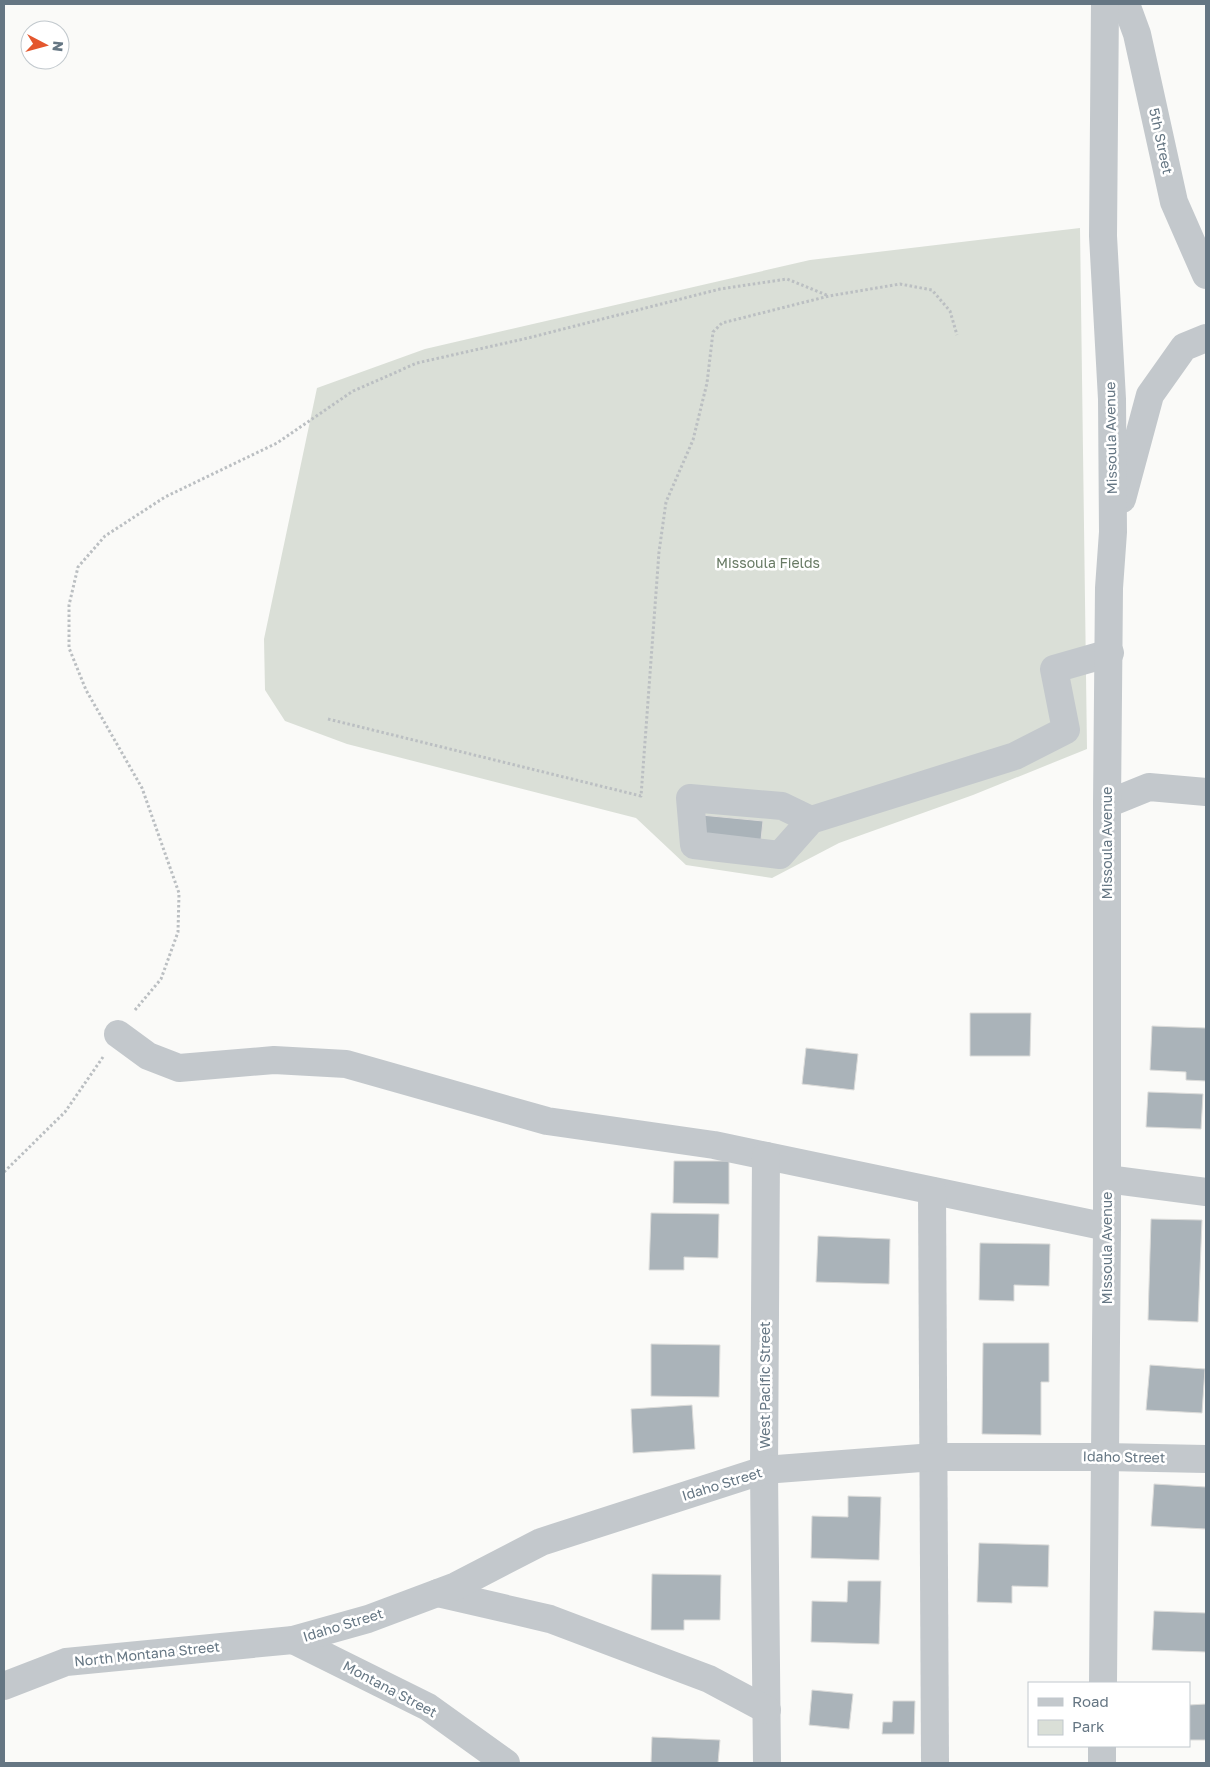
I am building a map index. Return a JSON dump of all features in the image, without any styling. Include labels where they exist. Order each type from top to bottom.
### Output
[{"type":"street","name":"Missoula Avenue","points":[[1103,1682],[1107,1227],[1107,804],[1110,653],[1109,588],[1113,532],[1112,399],[1103,236],[1105,4]]},
{"type":"street","name":"5th Street","points":[[1126,4],[1137,34],[1174,202],[1206,275]]},
{"type":"street","points":[[1113,532],[1150,395],[1184,347],[1206,338]]},
{"type":"street","points":[[811,820],[1015,756],[1066,730],[1054,669],[1110,653]]},
{"type":"street","points":[[1107,804],[1149,787],[1206,792]]},
{"type":"street","points":[[118,1034],[148,1056],[178,1068],[274,1060],[346,1064],[547,1121],[714,1145],[1107,1227]]},
{"type":"street","name":"West Pacific Street","points":[[766,1156],[764,1470],[767,1763]]},
{"type":"street","points":[[1107,1180],[1206,1192]]},
{"type":"street","points":[[932,1191],[935,1763]]},
{"type":"street","name":"Idaho Street","points":[[293,1640],[368,1619],[456,1586],[542,1542],[764,1470],[934,1457],[1206,1459]]},
{"type":"street","points":[[438,1593],[550,1619],[709,1679],[767,1710]]},
{"type":"street","name":"North Montana Street","points":[[4,1686],[66,1662],[293,1640]]},
{"type":"street","name":"Montana Street","points":[[293,1640],[428,1707],[506,1763]]},
{"type":"street","points":[[1102,1747],[1102,1763]]},
{"type":"path","points":[[4,1172],[66,1112],[131,1015],[160,979],[178,932],[179,893],[142,788],[86,690],[69,648],[69,605],[78,567],[105,536],[165,497],[278,443],[353,392],[417,363],[528,338],[720,289],[787,279],[829,296]]},
{"type":"path","points":[[328,719],[641,796],[659,552],[666,502],[692,440],[707,383],[713,332],[722,323],[829,296],[900,284],[932,290],[950,311],[957,335]]},
{"type":"green space","name":"Missoula Fields","points":[[1080,228],[1087,749],[973,795],[839,843],[772,878],[686,865],[636,818],[347,744],[285,721],[265,690],[264,639],[317,388],[425,349],[810,260]]},
{"type":"building","points":[[701,815],[763,821],[761,840],[699,834]]},
{"type":"building","points":[[970,1013],[1031,1013],[1030,1056],[970,1056]]},
{"type":"building","points":[[1152,1026],[1206,1028],[1206,1081],[1186,1080],[1186,1072],[1150,1070]]},
{"type":"building","points":[[806,1048],[858,1054],[854,1090],[802,1084]]},
{"type":"building","points":[[1148,1092],[1203,1094],[1201,1129],[1146,1127]]},
{"type":"building","points":[[674,1161],[729,1161],[729,1204],[673,1203]]},
{"type":"building","points":[[651,1213],[719,1214],[718,1258],[684,1257],[684,1270],[649,1270]]},
{"type":"building","points":[[1151,1219],[1202,1220],[1198,1322],[1148,1320]]},
{"type":"building","points":[[818,1236],[890,1239],[889,1284],[816,1282]]},
{"type":"building","points":[[980,1243],[1050,1244],[1049,1286],[1014,1285],[1014,1301],[979,1300]]},
{"type":"building","points":[[983,1343],[1049,1343],[1049,1382],[1041,1382],[1041,1435],[982,1434]]},
{"type":"building","points":[[651,1344],[720,1345],[719,1397],[651,1396]]},
{"type":"building","points":[[1150,1365],[1205,1369],[1202,1413],[1146,1410]]},
{"type":"building","points":[[692,1405],[695,1449],[633,1453],[631,1409]]},
{"type":"building","points":[[1154,1484],[1206,1487],[1206,1529],[1151,1526]]},
{"type":"building","points":[[848,1496],[881,1497],[879,1560],[811,1558],[812,1516],[848,1517]]},
{"type":"building","points":[[979,1543],[1049,1545],[1048,1587],[1012,1586],[1012,1603],[977,1602]]},
{"type":"building","points":[[652,1574],[721,1575],[720,1620],[684,1620],[684,1630],[651,1630]]},
{"type":"building","points":[[848,1581],[881,1581],[879,1644],[811,1642],[812,1601],[847,1602]]},
{"type":"building","points":[[1154,1611],[1206,1613],[1206,1652],[1152,1650]]},
{"type":"building","points":[[812,1690],[853,1694],[849,1729],[809,1725]]},
{"type":"building","points":[[893,1701],[915,1701],[914,1734],[882,1734],[883,1722],[892,1722]]},
{"type":"building","points":[[1206,1704],[1206,1740],[1190,1740],[1190,1705]]},
{"type":"building","points":[[652,1737],[720,1740],[718,1763],[651,1763]]}]
